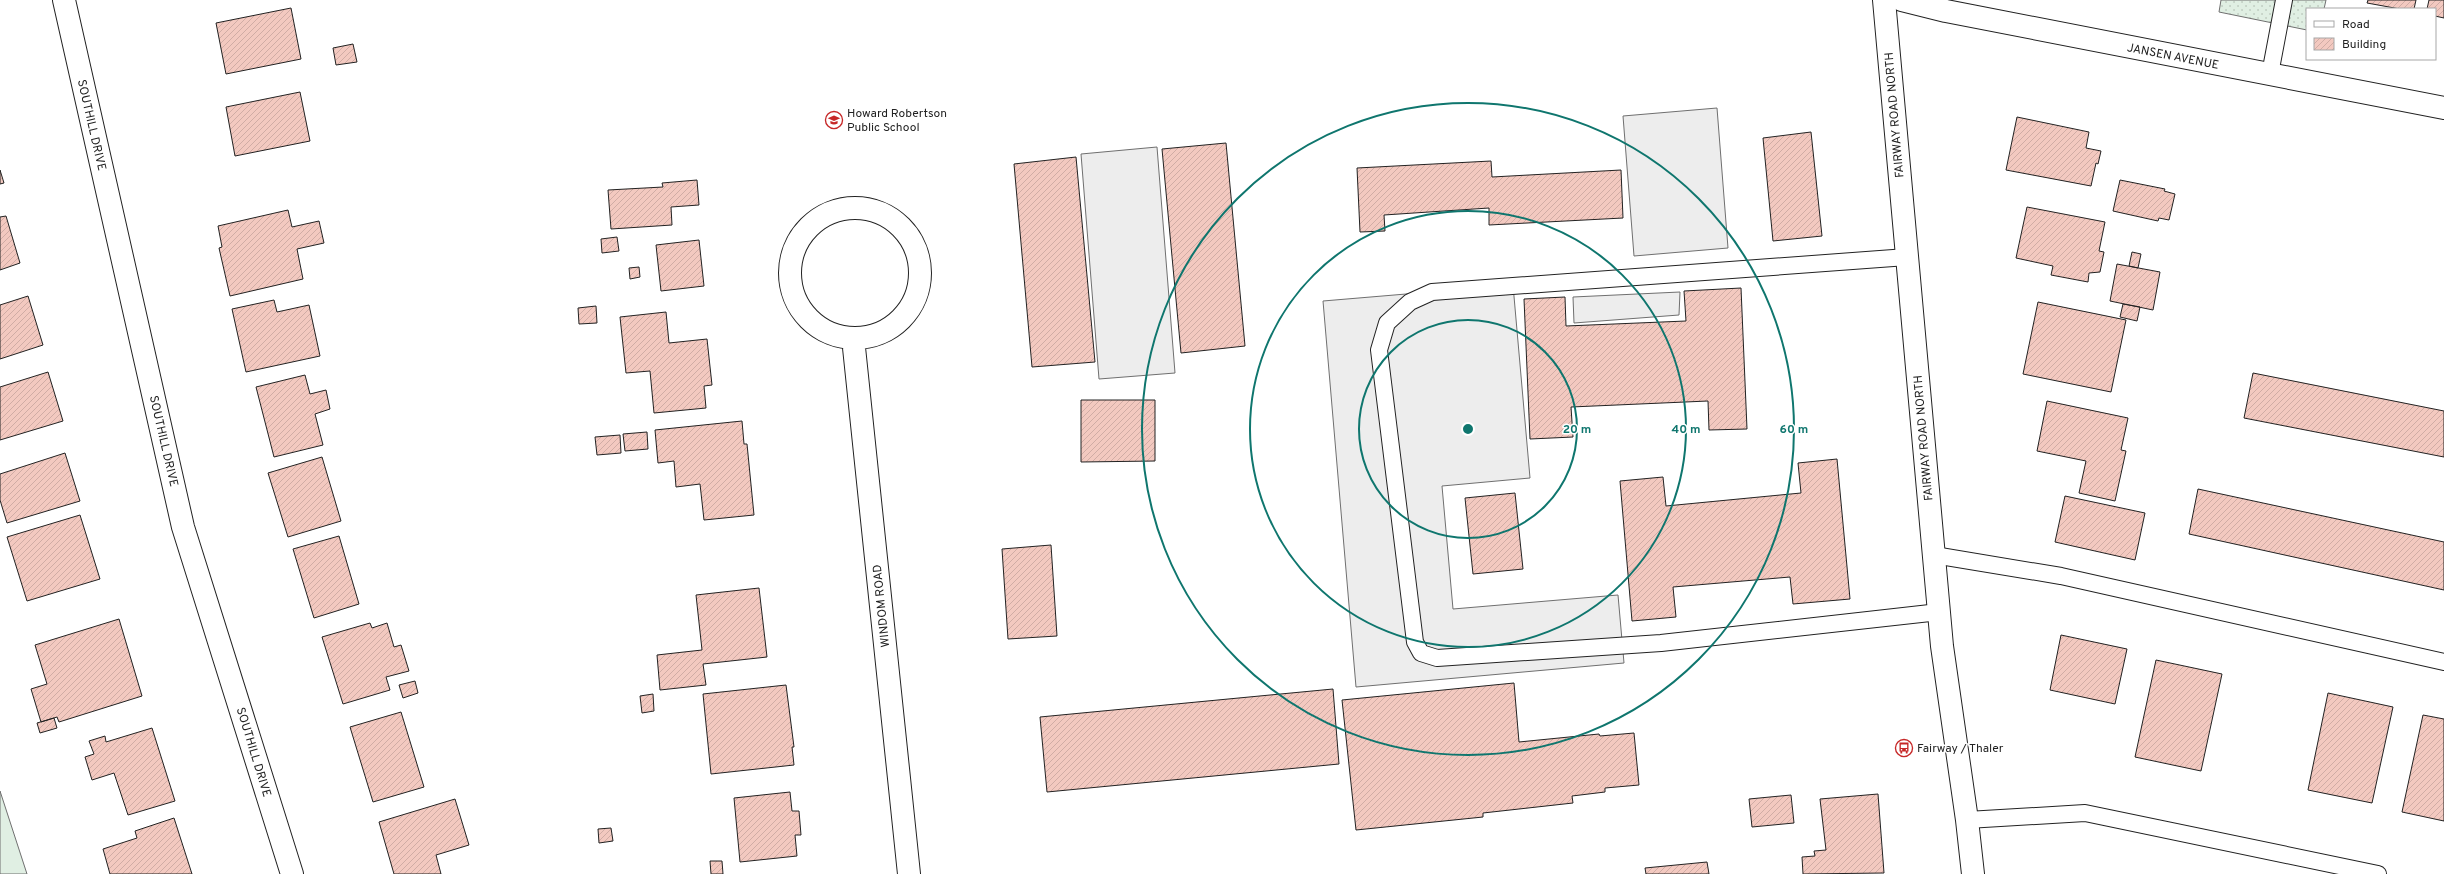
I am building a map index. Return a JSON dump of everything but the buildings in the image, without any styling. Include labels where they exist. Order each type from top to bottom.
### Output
[{"type":"street","name":"SOUTHILL DRIVE","points":[[64,0],[183,527],[292,874]]},
{"type":"street","name":"FAIRWAY ROAD NORTH","points":[[1884,0],[1939,612],[1968,820],[1973,874]]},
{"type":"street","name":"JANSEN AVENUE","points":[[1902,0],[1953,13],[2444,108]]},
{"type":"street","points":[[854,207],[868,208],[889,217],[906,232],[913,242],[920,264],[919,287],[911,306],[896,324],[876,335],[853,338],[831,334],[812,323],[797,305],[790,283],[789,266],[796,244],[809,225],[832,211],[854,207]]},
{"type":"street","name":"WINDOM ROAD","points":[[853,338],[909,874]]},
{"type":"lane","points":[[2270,74],[2284,0]]},
{"type":"lane","points":[[1907,257],[1432,292],[1410,302],[1387,323],[1379,350],[1415,642],[1421,654],[1437,658],[1661,643],[1939,612]]},
{"type":"lane","points":[[1934,555],[2061,576],[2444,662]]},
{"type":"lane","points":[[1968,820],[2085,813],[2378,874]]},
{"type":"green space","points":[[2221,0],[2326,0],[2324,8],[2306,8],[2306,30],[2219,12]]},
{"type":"green space","points":[[0,791],[27,874],[0,874]]},
{"type":"shaded area","points":[[1717,108],[1728,248],[1634,256],[1623,116]]},
{"type":"shaded area","points":[[1157,147],[1175,373],[1099,379],[1081,154]]},
{"type":"shaded area","points":[[1513,285],[1530,478],[1442,486],[1453,609],[1618,595],[1624,663],[1356,687],[1323,301]]},
{"type":"shaded area","points":[[1680,292],[1679,315],[1574,323],[1573,297]]},
{"type":"place","name":"Howard Robertson Public School","points":[[834,120]]},
{"type":"place","name":"Fairway / Thaler","points":[[1904,748]]}]
